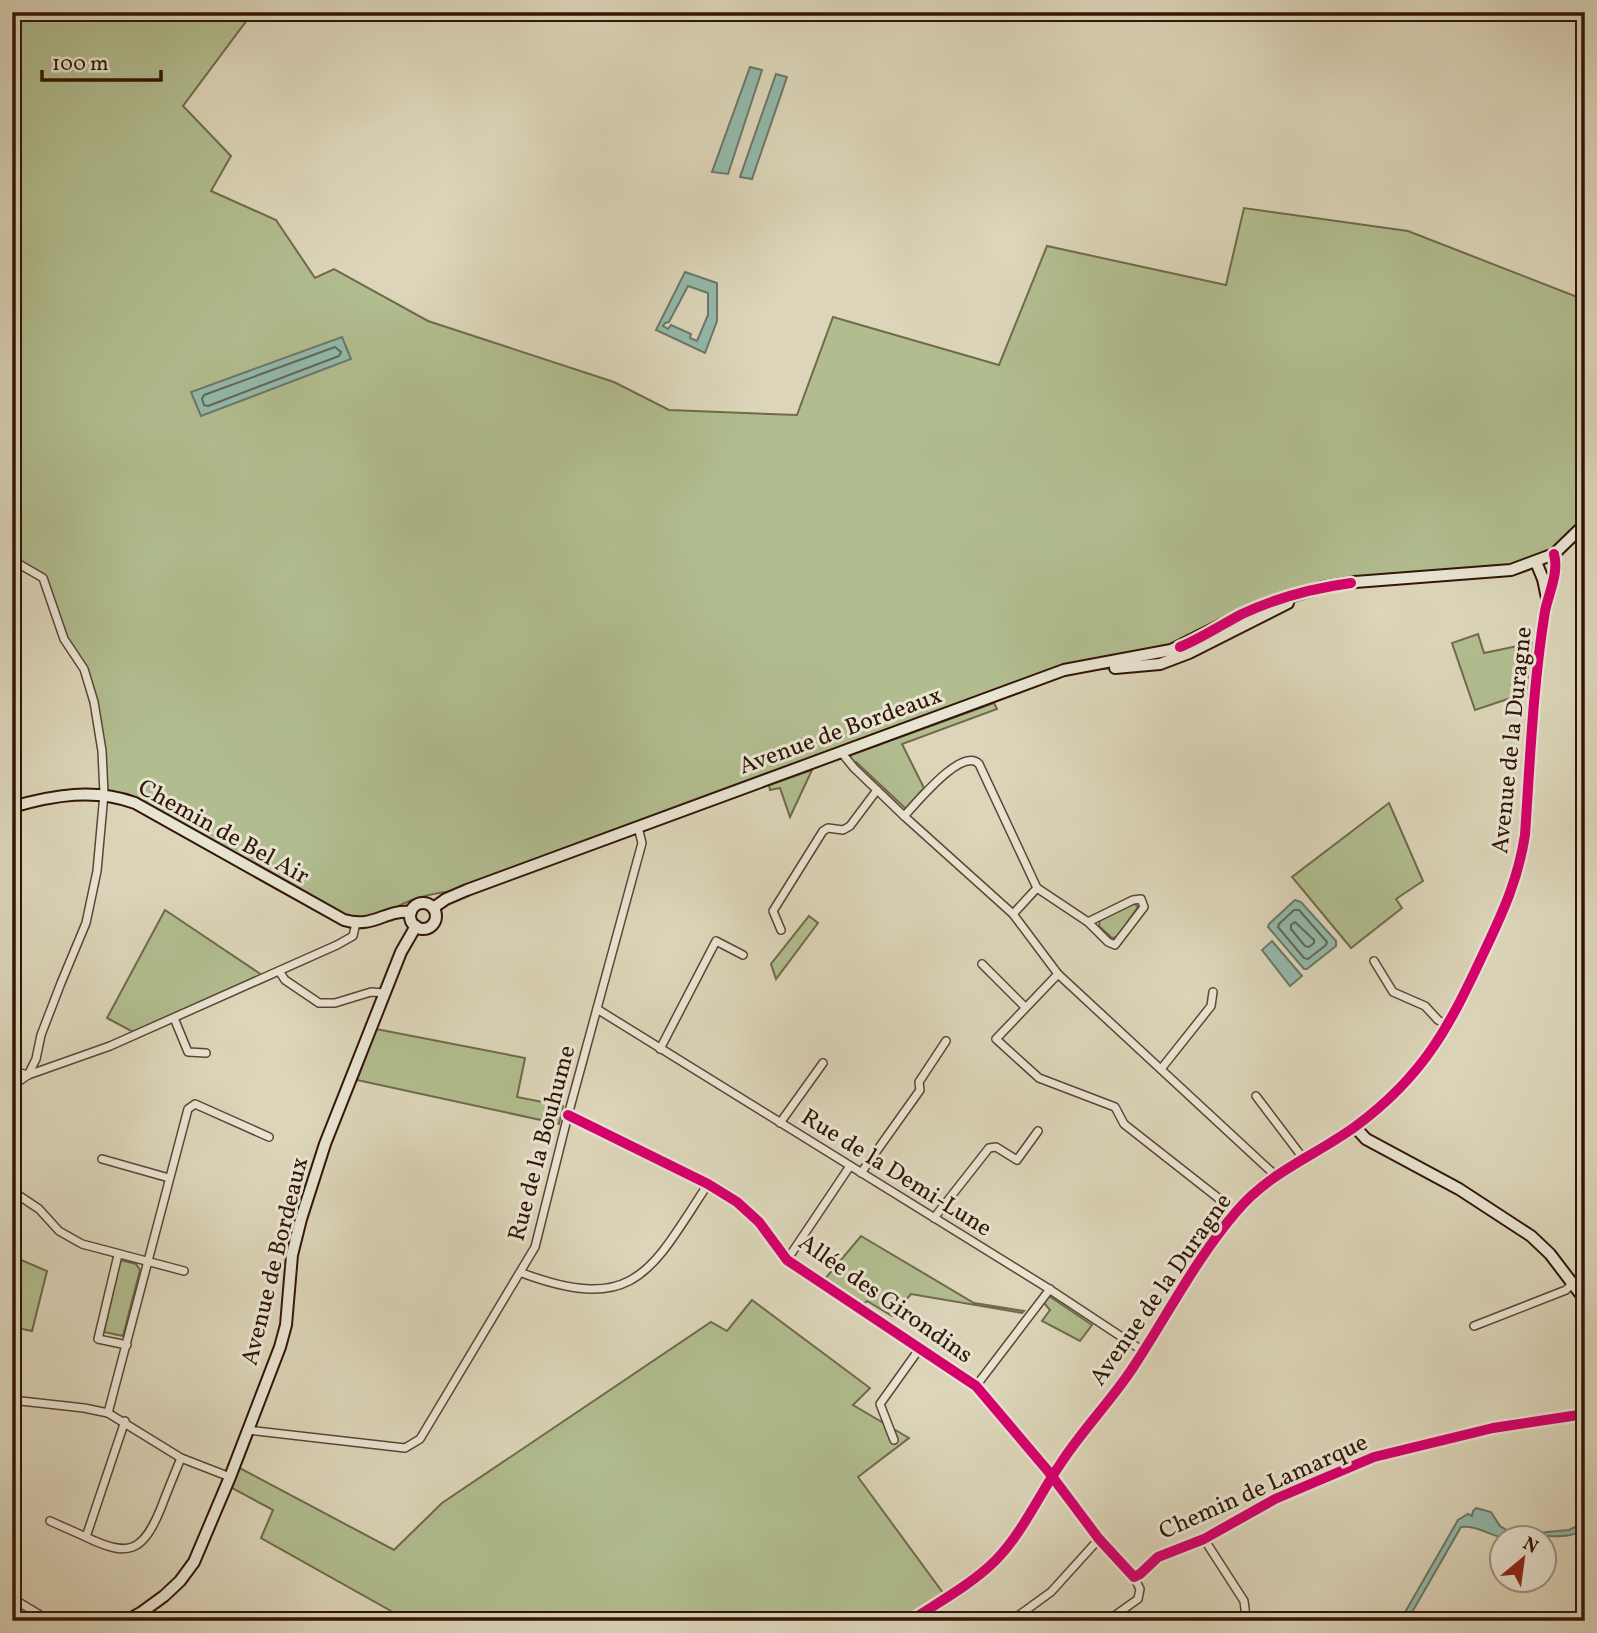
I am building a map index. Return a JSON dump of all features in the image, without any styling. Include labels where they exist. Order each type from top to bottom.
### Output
[{"type":"main road","points":[[1043,679],[1090,670],[1160,664],[1189,653],[1302,596],[1351,583],[1511,570],[1553,554],[1585,523]]},
{"type":"main road","name":"Avenue de la Duragne","points":[[910,1621],[994,1562],[1016,1535],[1052,1477],[1143,1351],[1183,1285],[1236,1212],[1259,1187],[1275,1175],[1355,1127],[1383,1104],[1418,1069],[1448,1026],[1506,905],[1520,862],[1525,835],[1534,689],[1547,598],[1554,580],[1553,554]]},
{"type":"main road","name":"Avenue de la Duragne","points":[[1536,562],[1544,579],[1547,598]]},
{"type":"main road","name":"Avenue de Bordeaux","points":[[433,908],[467,890],[1016,686],[1064,670],[1171,650],[1264,605],[1322,587],[1351,583]]},
{"type":"main road","name":"Chemin de Bel Air","points":[[12,807],[70,795],[104,794],[135,803],[333,915],[356,923]]},
{"type":"main road","points":[[420,903],[433,908],[436,915],[431,926],[416,926],[411,920],[414,906],[420,903]]},
{"type":"main road","points":[[356,923],[374,921],[404,911],[411,912]]},
{"type":"main road","name":"Avenue de Bordeaux","points":[[126,1621],[144,1616],[187,1572],[201,1547],[284,1332],[292,1255],[325,1144],[401,952],[416,926]]},
{"type":"main road","points":[[1355,1127],[1366,1139],[1459,1189],[1531,1236],[1550,1254],[1585,1300]]},
{"type":"street","points":[[12,560],[43,578],[64,639],[84,669],[94,702],[100,739],[104,794],[97,871],[86,923],[41,1035],[36,1059],[28,1075]]},
{"type":"street","points":[[841,752],[904,816],[1013,914],[1058,974],[1275,1175]]},
{"type":"street","points":[[904,816],[953,768],[969,759],[975,760],[1037,888],[1088,922],[1108,942],[1115,944],[1143,907],[1142,899],[1133,900],[1088,922]]},
{"type":"street","points":[[781,930],[773,911],[823,831],[828,828],[844,830],[850,826],[877,790]]},
{"type":"street","name":"Rue de la Bouhume","points":[[248,1430],[405,1448],[420,1439],[536,1247],[568,1115],[642,843],[638,827]]},
{"type":"street","points":[[1013,914],[1037,888]]},
{"type":"street","points":[[12,1086],[28,1075],[110,1046],[351,938],[356,923]]},
{"type":"street","points":[[660,1049],[716,941],[743,955]]},
{"type":"street","points":[[1374,961],[1393,992],[1425,1006],[1448,1026]]},
{"type":"street","points":[[982,964],[1025,1007]]},
{"type":"street","points":[[279,971],[285,980],[319,1003],[335,1003],[371,992],[385,993]]},
{"type":"street","points":[[1058,974],[996,1039],[1039,1078],[1115,1107],[1124,1124],[1236,1212]]},
{"type":"street","points":[[1161,1069],[1211,1006],[1213,992]]},
{"type":"street","name":"Rue de la Demi-Lune","points":[[597,1009],[1050,1289],[1143,1351]]},
{"type":"street","points":[[174,1018],[188,1052],[206,1053]]},
{"type":"street","points":[[861,1173],[920,1090],[919,1082],[946,1041]]},
{"type":"street","points":[[780,1123],[823,1063]]},
{"type":"street","points":[[12,1071],[28,1075]]},
{"type":"street","points":[[1256,1096],[1303,1157]]},
{"type":"street","points":[[108,1413],[188,1109],[195,1104],[269,1137]]},
{"type":"street","name":"Allée des Girondins","points":[[568,1115],[708,1184],[737,1202],[759,1222],[787,1260],[976,1386],[1052,1477]]},
{"type":"street","points":[[934,1218],[989,1149],[996,1147],[1017,1160],[1038,1131]]},
{"type":"street","points":[[102,1159],[169,1178]]},
{"type":"street","points":[[787,1260],[850,1166]]},
{"type":"street","points":[[522,1273],[561,1286],[582,1289],[610,1288],[633,1280],[656,1261],[708,1184]]},
{"type":"street","points":[[12,1191],[40,1209],[67,1236],[82,1244],[184,1271]]},
{"type":"street","points":[[118,1255],[98,1339],[127,1345]]},
{"type":"street","points":[[1475,1326],[1566,1290],[1573,1283]]},
{"type":"street","points":[[976,1386],[1050,1289]]},
{"type":"street","points":[[894,1440],[880,1404],[920,1348]]},
{"type":"street","points":[[12,1401],[108,1413],[125,1421],[181,1458],[230,1477]]},
{"type":"street","name":"Chemin de Lamarque","points":[[1133,1577],[1158,1557],[1204,1539],[1275,1499],[1374,1457],[1493,1428],[1585,1413]]},
{"type":"street","points":[[86,1537],[125,1421]]},
{"type":"street","points":[[50,1521],[112,1548],[122,1549],[137,1545],[154,1526],[181,1458]]},
{"type":"street","points":[[1052,1477],[1140,1589],[1138,1599],[1110,1620]]},
{"type":"street","points":[[1011,1621],[1051,1592],[1099,1539]]},
{"type":"street","points":[[1204,1539],[1244,1601],[1245,1617]]},
{"type":"street","points":[[12,1598],[50,1621]]},
{"type":"shaded area","points":[[12,12],[253,12],[183,106],[231,156],[211,191],[276,220],[315,278],[334,269],[428,321],[614,382],[669,410],[797,415],[833,317],[999,365],[1047,246],[1226,285],[1244,208],[1408,231],[1585,300],[1585,524],[1554,554],[1511,570],[1355,582],[1302,596],[1160,664],[1090,670],[1057,677],[467,890],[422,897],[377,917],[356,923],[136,803],[104,794],[102,751],[84,669],[64,639],[43,578],[12,560]]},
{"type":"shaded area","points":[[1478,634],[1484,653],[1532,643],[1526,693],[1475,710],[1452,643]]},
{"type":"shaded area","points":[[994,703],[997,709],[902,744],[924,788],[905,808],[856,762],[850,762],[851,755]]},
{"type":"shaded area","points":[[812,770],[790,817],[780,788],[770,790],[769,785]]},
{"type":"shaded area","points":[[1389,803],[1423,881],[1396,899],[1402,908],[1351,948],[1292,877]]},
{"type":"shaded area","points":[[1134,903],[1138,907],[1117,937],[1112,938],[1099,926],[1100,919]]},
{"type":"shaded area","points":[[165,910],[262,975],[133,1032],[107,1018]]},
{"type":"shaded area","points":[[809,916],[818,923],[776,979],[771,964]]},
{"type":"shaded area","points":[[376,1029],[525,1058],[517,1097],[563,1106],[559,1124],[357,1080]]},
{"type":"shaded area","points":[[861,1236],[974,1303],[1024,1311],[1022,1313],[911,1294],[892,1316],[867,1301],[862,1306],[824,1280]]},
{"type":"shaded area","points":[[12,1256],[47,1271],[32,1331],[12,1327]]},
{"type":"shaded area","points":[[120,1260],[136,1264],[140,1270],[123,1336],[104,1332]]},
{"type":"shaded area","points":[[1049,1296],[1092,1325],[1080,1341],[1042,1321],[1050,1310],[1044,1303]]},
{"type":"shaded area","points":[[752,1300],[870,1388],[853,1405],[909,1438],[858,1477],[946,1597],[910,1621],[409,1621],[261,1538],[273,1510],[232,1488],[234,1465],[394,1550],[442,1503],[711,1322],[727,1331]]},
{"type":"water","points":[[750,67],[762,70],[728,174],[712,172]]},
{"type":"water","points":[[776,74],[787,77],[752,179],[740,177]]},
{"type":"water","points":[[685,272],[717,283],[717,321],[705,353],[656,330]],"holes":[[[688,286],[708,293],[708,315],[697,341],[690,338],[691,334],[671,325],[668,329],[663,326],[669,322]]]},
{"type":"water","points":[[342,337],[351,359],[201,416],[191,392]]},
{"type":"water","points":[[1295,900],[1301,902],[1336,941],[1336,946],[1307,969],[1304,969],[1268,927]]},
{"type":"water","points":[[1272,941],[1302,976],[1290,986],[1262,950]]},
{"type":"water","points":[[1476,1508],[1491,1512],[1499,1524],[1488,1524],[1488,1533],[1472,1527],[1461,1527],[1407,1621],[1400,1621],[1458,1520],[1468,1514],[1472,1516]]},
{"type":"water","points":[[1585,1522],[1585,1529],[1580,1532],[1559,1536],[1558,1531],[1569,1530]]},
{"type":"cycle path","points":[[910,1621],[977,1577],[1006,1549],[1070,1450],[1125,1379],[1195,1268],[1236,1212],[1278,1175],[1340,1137],[1380,1107],[1418,1068],[1447,1025],[1510,894],[1522,851],[1538,667],[1545,611],[1554,575],[1554,554]]},
{"type":"cycle path","points":[[1180,647],[1268,603],[1351,583]]},
{"type":"cycle path","points":[[568,1115],[708,1184],[737,1202],[759,1222],[787,1260],[976,1386],[1048,1471],[1099,1539],[1134,1577],[1158,1557],[1204,1539],[1275,1499],[1374,1457],[1493,1428],[1585,1414]]}]
